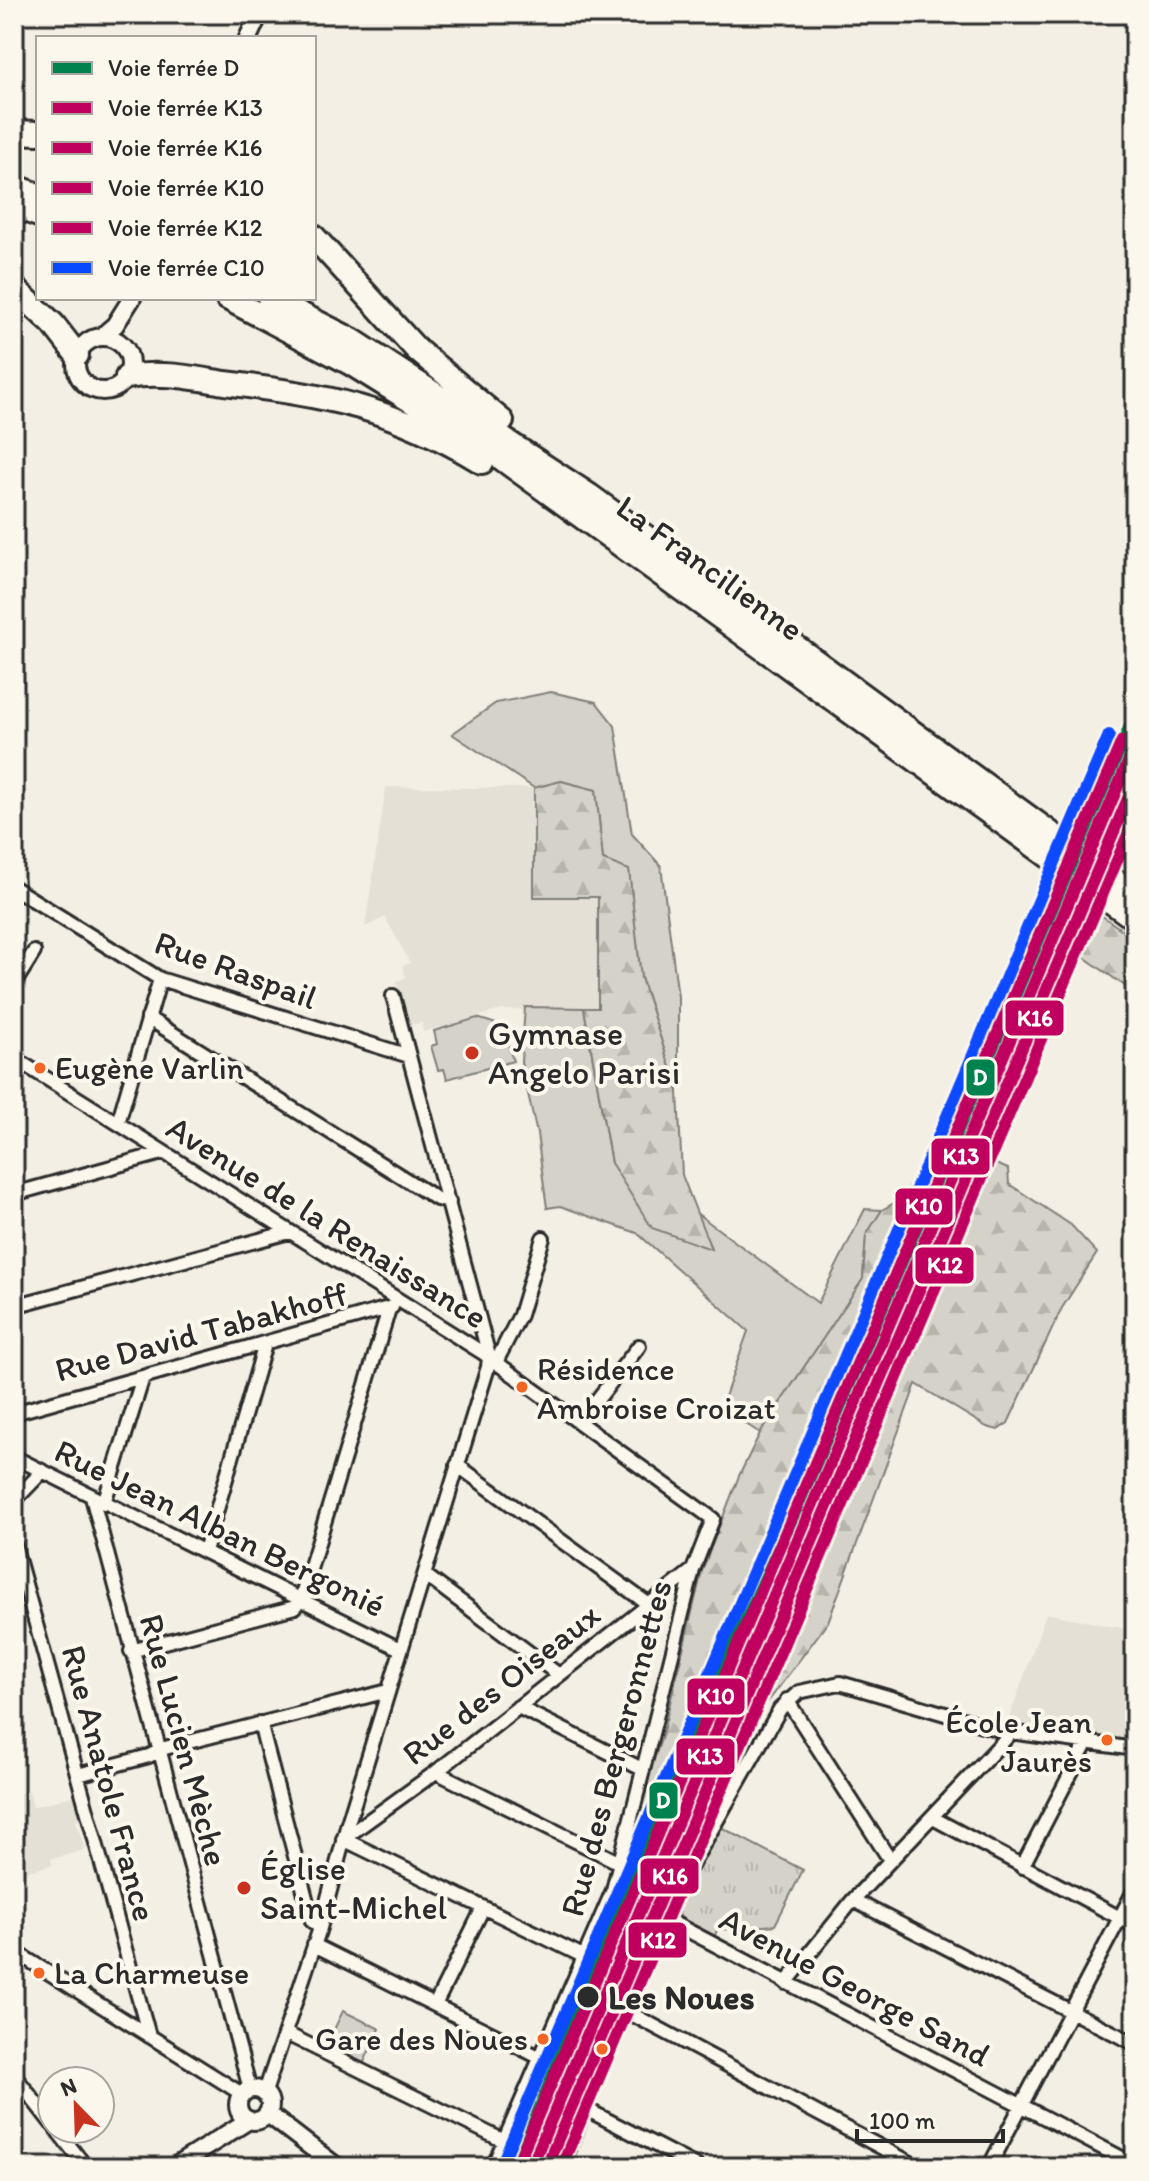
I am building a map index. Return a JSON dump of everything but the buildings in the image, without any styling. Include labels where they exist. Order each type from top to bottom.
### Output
[{"type":"highway","points":[[14,132],[36,133]]},
{"type":"highway","points":[[14,186],[36,194]]},
{"type":"highway","points":[[14,206],[36,214]]},
{"type":"highway","points":[[316,239],[417,350],[588,488],[590,496]]},
{"type":"highway","points":[[14,288],[53,324],[77,355]]},
{"type":"highway","name":"La Francilienne","points":[[231,300],[350,363],[446,421],[1135,919]]},
{"type":"highway","name":"La Francilienne","points":[[273,300],[352,340],[590,496],[1135,895]]},
{"type":"highway","points":[[127,377],[147,373],[285,391],[347,401],[405,420],[506,476],[603,542],[628,552]]},
{"type":"street","points":[[249,36],[259,14]]},
{"type":"street","points":[[131,300],[115,325],[101,337],[89,341],[77,355],[77,373],[89,388],[97,391],[115,389],[127,377],[130,359],[120,343],[122,324],[131,300]]},
{"type":"street","points":[[101,337],[120,343]]},
{"type":"street","name":"Rue Raspail","points":[[14,888],[160,979],[409,1056]]},
{"type":"street","points":[[14,984],[34,952]]},
{"type":"street","points":[[118,1123],[160,979]]},
{"type":"street","points":[[393,996],[492,1359]]},
{"type":"street","points":[[148,1018],[437,1199],[449,1202]]},
{"type":"street","name":"Avenue de la Renaissance","points":[[14,1058],[289,1232],[395,1305],[492,1359],[713,1519]]},
{"type":"street","points":[[17,1190],[162,1153]]},
{"type":"street","points":[[14,1306],[289,1232]]},
{"type":"street","points":[[249,2120],[239,2109],[287,2034],[457,1465],[492,1359],[520,1315],[543,1238]]},
{"type":"street","points":[[131,1651],[295,1607],[301,1599],[395,1305]]},
{"type":"street","name":"Rue David Tabakhoff","points":[[14,1413],[395,1305]]},
{"type":"street","points":[[205,1551],[265,1344]]},
{"type":"street","points":[[580,1422],[639,1346]]},
{"type":"street","points":[[98,1500],[143,1377]]},
{"type":"street","name":"Rue Jean Alban Bergonié","points":[[14,1457],[400,1649]]},
{"type":"street","points":[[457,1465],[648,1604]]},
{"type":"street","points":[[14,1501],[42,1472]]},
{"type":"street","name":"Rue Lucien Mèche","points":[[98,1500],[131,1651],[252,2092]]},
{"type":"street","name":"Rue des Bergeronnettes","points":[[493,2167],[613,1890],[693,1570],[713,1519]]},
{"type":"street","name":"Rue Anatole France","points":[[14,1544],[149,2036]]},
{"type":"street","name":"Rue des Oiseaux","points":[[343,1839],[436,1772],[693,1570]]},
{"type":"street","points":[[425,1575],[559,1675]]},
{"type":"street","points":[[562,2167],[662,1917],[787,1700],[811,1688],[840,1683],[1012,1732],[1135,1749]]},
{"type":"street","points":[[78,1775],[260,1723],[388,1691]]},
{"type":"street","points":[[787,1700],[890,1860]]},
{"type":"street","points":[[518,1707],[642,1769]]},
{"type":"street","points":[[260,1723],[312,1921],[320,1928]]},
{"type":"street","points":[[786,1983],[853,1900],[1012,1732]]},
{"type":"street","points":[[1022,1867],[1087,1742]]},
{"type":"street","points":[[436,1772],[618,1862]]},
{"type":"street","points":[[933,1818],[1135,1926]]},
{"type":"street","points":[[343,1839],[585,1957]]},
{"type":"street","points":[[989,2167],[1135,1889]]},
{"type":"street","points":[[853,1900],[1135,2044]]},
{"type":"street","points":[[436,2003],[483,1908]]},
{"type":"street","name":"Avenue George Sand","points":[[662,1917],[1135,2165]]},
{"type":"street","points":[[14,1932],[14,1951],[149,2036],[270,2100],[268,2114],[259,2120],[249,2120],[174,2167]]},
{"type":"street","points":[[314,1945],[436,2003],[541,2058]]},
{"type":"street","points":[[624,2010],[918,2167]]},
{"type":"street","points":[[287,2034],[504,2141]]},
{"type":"street","points":[[14,2075],[36,2103]]},
{"type":"street","points":[[586,2109],[698,2167]]},
{"type":"street","points":[[268,2114],[337,2167]]},
{"type":"street","points":[[69,2145],[86,2167]]},
{"type":"shaded area","points":[[1135,691],[1135,791],[1109,849],[1078,825]]},
{"type":"shaded area","points":[[386,787],[534,788],[534,897],[598,896],[598,1008],[501,1010],[423,1032],[422,1023],[409,1025],[396,982],[406,977],[402,966],[410,963],[385,917],[365,927]]},
{"type":"shaded area","points":[[1055,880],[1085,904],[1064,943],[540,2167],[505,2167],[646,1826],[947,1146]]},
{"type":"shaded area","points":[[1046,1613],[1135,1631],[1135,1718],[1129,1742],[1007,1725]]},
{"type":"shaded area","points":[[29,1791],[33,1807],[76,1795],[81,1816],[76,1821],[85,1850],[51,1859],[52,1865],[15,1874],[14,1795]]},
{"type":"green space","points":[[551,692],[596,702],[615,726],[632,834],[661,866],[678,997],[678,1092],[641,978],[629,871],[603,860],[596,790],[561,781],[534,788],[452,734],[496,703]]},
{"type":"green space","points":[[561,781],[596,790],[603,860],[629,870],[641,978],[678,1092],[682,1175],[711,1249],[652,1228],[611,1163],[584,1008],[598,1008],[598,897],[534,897],[534,788]]},
{"type":"green space","points":[[1085,904],[1135,939],[1135,993],[1064,943]]},
{"type":"green space","points":[[525,1007],[584,1008],[611,1163],[711,1248],[695,1212],[818,1303],[865,1209],[882,1210],[866,1236],[863,1279],[760,1433],[721,1408],[748,1331],[637,1233],[560,1206],[547,1208],[537,1134],[521,1062]]},
{"type":"green space","name":"Gymnase Angelo Parisi","points":[[477,1018],[503,1026],[513,1061],[447,1079],[444,1069],[438,1070],[431,1046],[437,1044],[434,1031]]},
{"type":"green space","points":[[973,1155],[1008,1169],[1009,1184],[1071,1225],[1097,1253],[1062,1308],[1008,1423],[998,1430],[987,1427],[916,1384],[828,1622],[764,1707],[753,1703],[746,1691],[779,1607]]},
{"type":"green space","points":[[913,1180],[930,1185],[632,1858],[623,1860],[621,1856],[662,1736],[702,1571],[739,1476],[760,1433],[863,1279],[866,1235],[882,1210],[899,1200]]},
{"type":"green space","points":[[719,1826],[803,1870],[775,1925],[717,1930],[714,1938],[682,1920],[674,1903]]},
{"type":"green space","points":[[343,2011],[380,2029],[363,2064],[326,2046]]},
{"type":"rail line","name":"D","points":[[516,2167],[655,1819],[797,1508],[1135,714]]},
{"type":"rail line","name":"C10","points":[[505,2156],[1109,735]]},
{"type":"rail line","name":"K10","points":[[518,2162],[1122,741]]},
{"type":"rail line","name":"K13","points":[[531,2167],[1135,746]]},
{"type":"rail line","name":"K16","points":[[546,2167],[1135,782]]},
{"type":"rail line","name":"K12","points":[[561,2167],[1135,818]]},
{"type":"place","name":"Gymnase Angelo Parisi","points":[[472,1053]]},
{"type":"place","name":"Eugène Varlin","points":[[40,1068]]},
{"type":"place","name":"Résidence Ambroise Croizat","points":[[522,1387]]},
{"type":"place","name":"École Jean Jaurès","points":[[1107,1740]]},
{"type":"place","name":"Église Saint-Michel","points":[[244,1888]]},
{"type":"place","name":"La Charmeuse","points":[[39,1973]]},
{"type":"place","name":"Les Noues","points":[[588,1997]]},
{"type":"place","name":"Gare des Noues","points":[[543,2039]]}]
